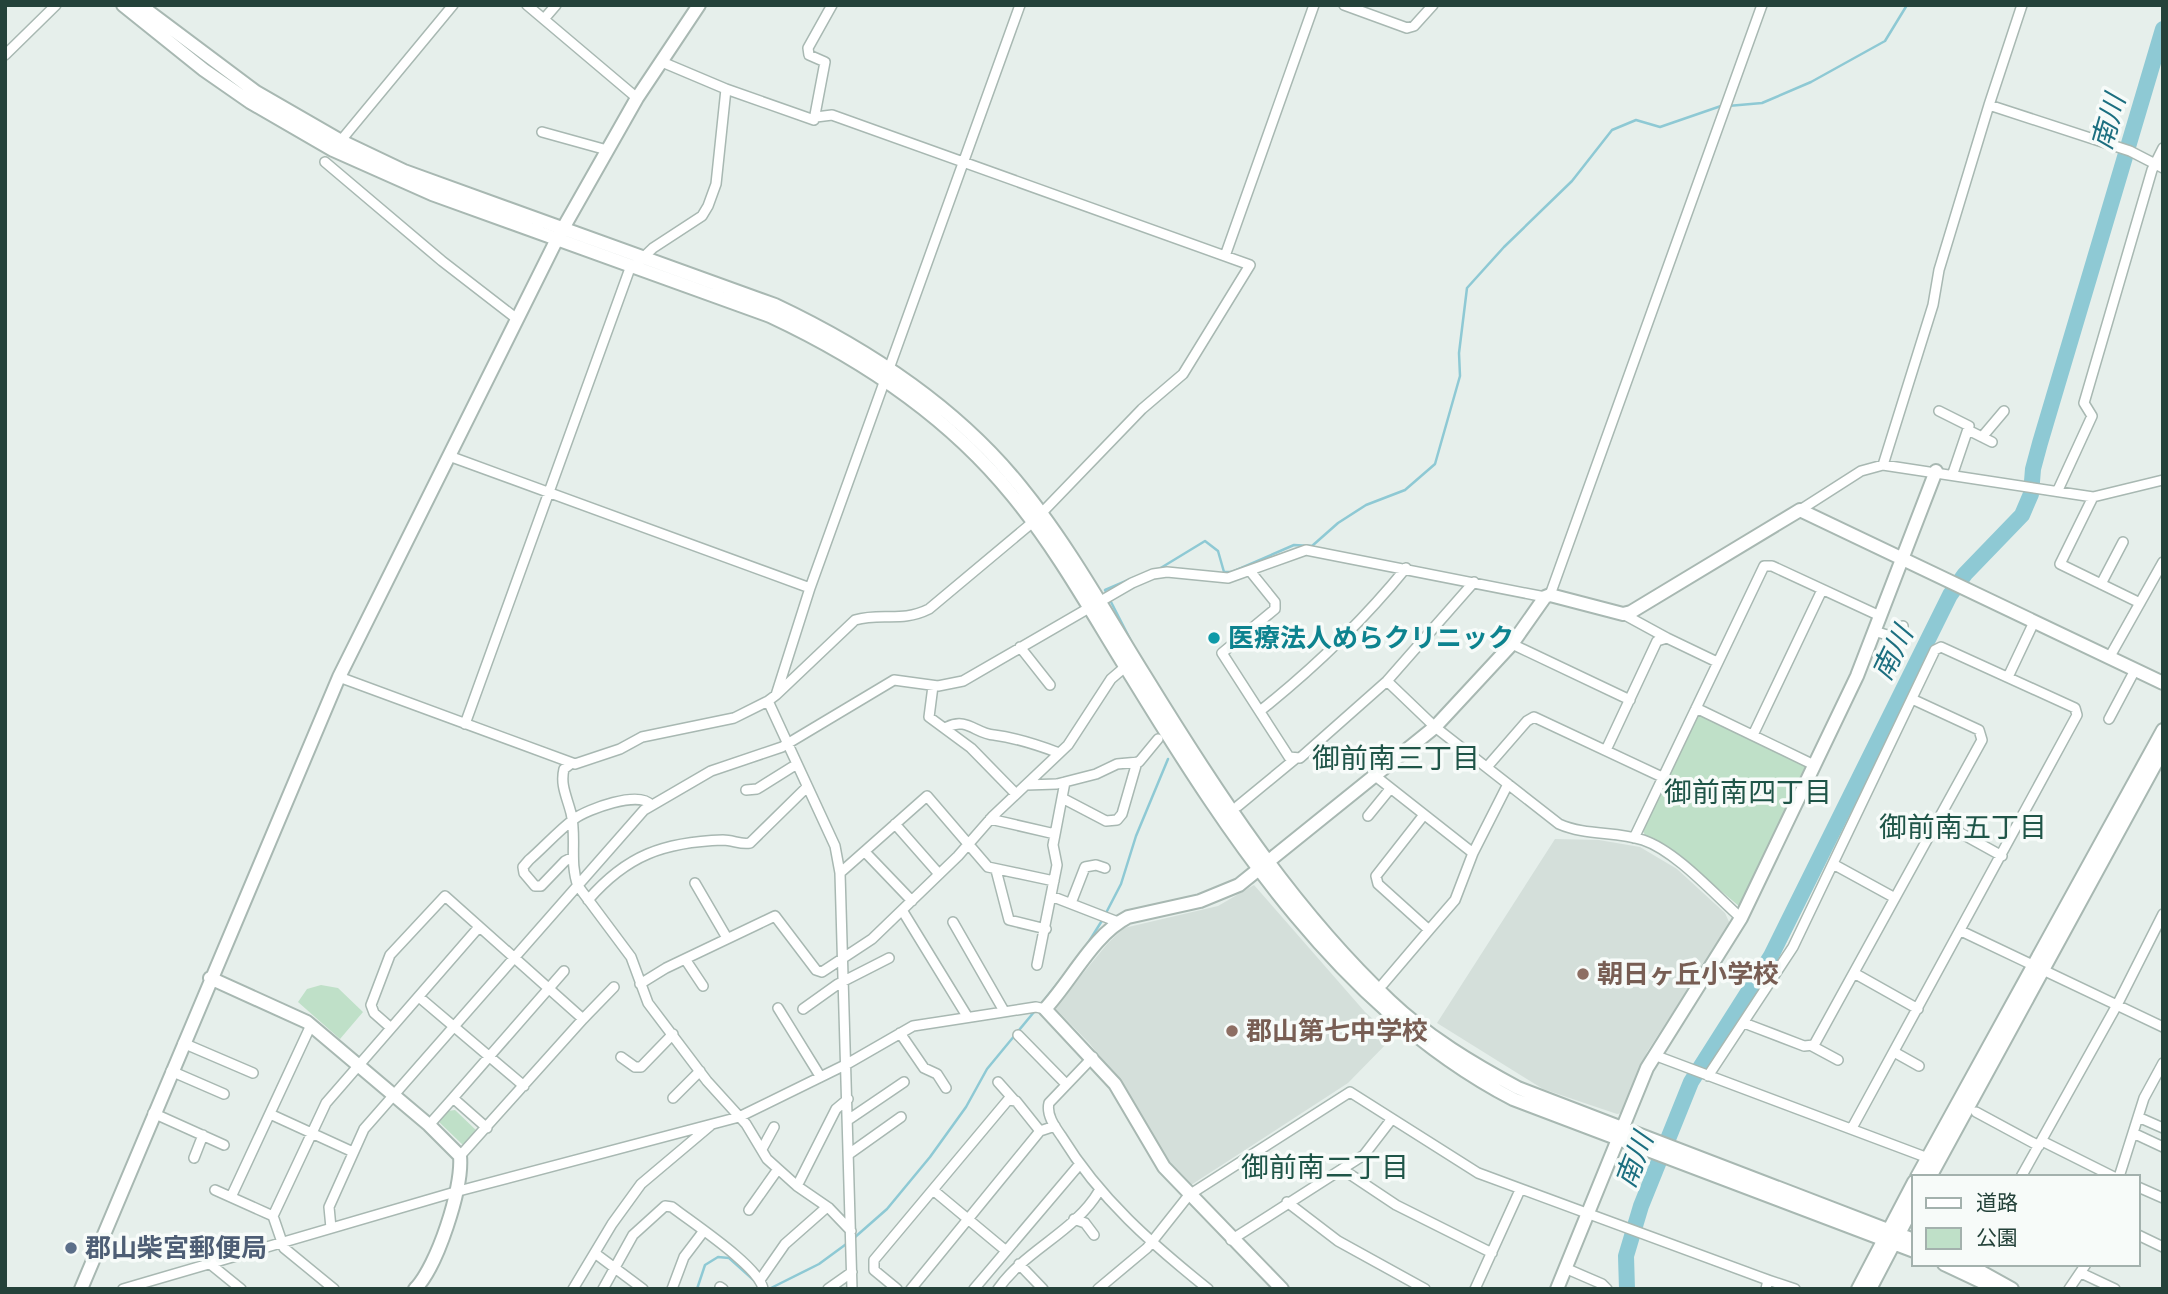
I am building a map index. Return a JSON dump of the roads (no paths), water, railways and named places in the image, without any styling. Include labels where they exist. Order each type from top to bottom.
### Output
[{"type":"street","points":[[5,55],[56,5]]},
{"type":"street","points":[[123,5],[231,89],[337,146],[560,234],[775,305],[820,326],[943,409],[982,445],[1037,517],[1066,546],[1125,667],[1181,757],[1265,864]]},
{"type":"street","points":[[141,5],[245,84],[337,146]]},
{"type":"street","points":[[337,146],[453,5]]},
{"type":"street","points":[[527,5],[637,98]]},
{"type":"street","points":[[544,19],[556,5]]},
{"type":"street","points":[[81,1289],[339,677],[560,234],[637,98],[699,5]]},
{"type":"street","points":[[816,117],[825,62],[809,55],[808,48],[832,5]]},
{"type":"street","points":[[852,1289],[846,980],[840,873],[835,846],[787,744],[772,698],[1020,5]]},
{"type":"street","points":[[1225,256],[1314,5]]},
{"type":"street","points":[[1344,5],[1407,28],[1415,26],[1433,5]]},
{"type":"street","points":[[1045,1009],[1100,939],[1118,922],[1219,895],[1239,885],[1435,726],[1512,644],[1548,596],[1762,5]]},
{"type":"street","points":[[1883,465],[1933,305],[1939,270],[2022,5]]},
{"type":"street","points":[[662,62],[726,89],[814,120],[816,117],[832,115],[1250,265],[1183,374],[1142,409],[1037,517],[929,608],[913,617],[866,617],[855,621],[772,698],[721,722],[642,737],[614,751],[572,763],[564,769],[563,782],[572,821],[573,857],[578,886],[631,957],[646,1000],[778,1169],[827,1207],[851,1231]]},
{"type":"street","points":[[465,723],[629,271],[653,248],[702,216],[708,206],[716,184],[726,89]]},
{"type":"street","points":[[1989,105],[2126,150],[2159,166]]},
{"type":"street","points":[[542,132],[607,150]]},
{"type":"street","points":[[2054,490],[2092,416],[2084,405],[2163,148]]},
{"type":"street","points":[[325,162],[442,261],[517,319]]},
{"type":"street","points":[[1939,411],[1969,426],[1953,474]]},
{"type":"street","points":[[1982,437],[2004,411]]},
{"type":"street","points":[[1968,430],[1992,442]]},
{"type":"street","points":[[449,456],[810,588]]},
{"type":"street","points":[[1623,614],[1861,471],[1883,465],[2093,497],[2163,480]]},
{"type":"street","points":[[1557,1289],[1654,1055],[1741,918],[1814,765],[1874,631],[1936,471]]},
{"type":"street","points":[[2093,497],[2060,564],[2140,603]]},
{"type":"street","points":[[1800,510],[2163,684]]},
{"type":"street","points":[[2101,584],[2123,542]]},
{"type":"street","points":[[331,1228],[329,1207],[364,1129],[651,805],[711,771],[787,744],[894,680],[933,686],[963,681],[1153,574],[1167,572],[1228,578],[1301,550],[1548,596],[1623,614],[1717,662]]},
{"type":"street","points":[[2109,658],[2163,562]]},
{"type":"street","points":[[1634,838],[1764,566],[1772,566],[1880,616]]},
{"type":"street","points":[[1260,711],[1307,674],[1364,619],[1406,568]]},
{"type":"street","points":[[1250,571],[1275,602],[1275,609],[1222,653],[1289,757],[1295,759]]},
{"type":"street","points":[[1238,806],[1295,759],[1300,758],[1387,681],[1474,582]]},
{"type":"street","points":[[1753,735],[1822,590]]},
{"type":"street","points":[[1095,605],[1265,864],[1326,950],[1383,1010],[1420,1042],[1477,1080],[1513,1099],[1651,1145],[1891,1235],[1912,1240]]},
{"type":"street","points":[[2008,677],[2034,622]]},
{"type":"street","points":[[1874,631],[1897,638],[1903,626]]},
{"type":"street","points":[[1606,750],[1657,641],[1667,638]]},
{"type":"street","points":[[1512,644],[1630,700]]},
{"type":"street","points":[[1020,647],[1050,685]]},
{"type":"street","points":[[1708,1076],[1793,947],[1938,647],[2075,708],[2077,715],[1852,1128]]},
{"type":"street","points":[[640,984],[775,916],[780,919],[817,971],[822,972],[872,939],[969,844],[990,819],[1059,753],[1111,679],[1125,667]]},
{"type":"street","points":[[2109,719],[2135,670]]},
{"type":"street","points":[[339,677],[572,763]]},
{"type":"street","points":[[1387,681],[1435,726],[1565,827],[1584,833],[1634,838],[1665,851],[1741,918]]},
{"type":"street","points":[[933,686],[929,717],[947,727],[1016,794]]},
{"type":"street","points":[[1812,1046],[1983,736],[1979,730],[1912,699]]},
{"type":"street","points":[[1696,709],[1814,765]]},
{"type":"street","points":[[1487,767],[1527,721],[1534,717],[1662,778]]},
{"type":"street","points":[[947,727],[968,724],[991,735],[1034,743],[1059,753]]},
{"type":"street","points":[[1931,1175],[2163,730]]},
{"type":"street","points":[[1064,799],[1106,821],[1119,819],[1137,762],[1158,739]]},
{"type":"street","points":[[1918,1175],[2163,750]]},
{"type":"street","points":[[1026,785],[1065,782],[1096,774],[1117,764],[1137,762]]},
{"type":"street","points":[[746,790],[757,789],[797,764]]},
{"type":"street","points":[[1374,775],[1473,853]]},
{"type":"street","points":[[1037,965],[1054,881],[1055,834],[1064,799],[1065,782]]},
{"type":"street","points":[[1383,984],[1455,900],[1473,853],[1508,784]]},
{"type":"street","points":[[588,900],[613,872],[639,856],[701,842],[725,840],[750,843],[807,787]]},
{"type":"street","points":[[1368,816],[1390,789]]},
{"type":"street","points":[[840,873],[927,796],[988,867],[1054,881]]},
{"type":"street","points":[[573,857],[565,861],[541,887],[535,886],[524,873],[523,867],[528,860],[572,821],[617,802],[641,798],[651,805]]},
{"type":"street","points":[[1423,816],[1376,876],[1378,884],[1429,930]]},
{"type":"street","points":[[990,819],[1055,834]]},
{"type":"street","points":[[1937,820],[2002,856]]},
{"type":"street","points":[[895,824],[939,874]]},
{"type":"street","points":[[865,852],[912,901]]},
{"type":"street","points":[[1071,903],[1085,867],[1096,864],[1105,868]]},
{"type":"street","points":[[1833,864],[1895,898]]},
{"type":"street","points":[[996,870],[1009,920],[1046,929]]},
{"type":"street","points":[[695,883],[727,938]]},
{"type":"street","points":[[391,1028],[374,1013],[371,1005],[390,956],[445,896],[583,1019]]},
{"type":"street","points":[[1051,896],[1118,922]]},
{"type":"street","points":[[902,910],[967,1016]]},
{"type":"street","points":[[2022,1175],[2117,1005],[2163,914]]},
{"type":"street","points":[[953,922],[1004,1011]]},
{"type":"street","points":[[334,1289],[285,1250],[273,1216],[326,1103],[479,927]]},
{"type":"street","points":[[1961,931],[2163,1027]]},
{"type":"street","points":[[803,1009],[846,980],[890,958]]},
{"type":"street","points":[[685,959],[703,986]]},
{"type":"street","points":[[429,1125],[564,971]]},
{"type":"street","points":[[1854,974],[1919,1009]]},
{"type":"street","points":[[210,978],[311,1025],[429,1125],[460,1156]]},
{"type":"street","points":[[415,1289],[438,1255],[455,1192],[460,1156],[614,987]]},
{"type":"street","points":[[419,997],[524,1086]]},
{"type":"street","points":[[778,1008],[820,1076]]},
{"type":"street","points":[[122,1289],[455,1192],[739,1117],[847,1064],[919,1024],[1004,1011],[1045,1009],[1093,1057],[1115,1084],[1164,1167],[1231,1240],[1282,1289]]},
{"type":"street","points":[[1744,1023],[1804,1046],[1812,1046],[1838,1060]]},
{"type":"street","points":[[231,1197],[311,1025]]},
{"type":"street","points":[[900,1033],[924,1068],[937,1074],[946,1088]]},
{"type":"street","points":[[621,1057],[635,1067],[641,1067],[673,1034]]},
{"type":"street","points":[[1018,1035],[1066,1084]]},
{"type":"street","points":[[183,1043],[253,1073]]},
{"type":"street","points":[[1894,1052],[1919,1066]]},
{"type":"street","points":[[1654,1055],[1928,1158]]},
{"type":"street","points":[[1093,1057],[1048,1104],[1048,1112],[1079,1165],[1099,1191],[1151,1243],[1208,1289]]},
{"type":"street","points":[[2117,1175],[2138,1117],[2159,1079],[2163,1063]]},
{"type":"street","points":[[171,1071],[224,1094]]},
{"type":"street","points":[[674,1098],[700,1071]]},
{"type":"street","points":[[848,1120],[904,1082]]},
{"type":"street","points":[[998,1082],[1040,1131]]},
{"type":"street","points":[[1098,1289],[1151,1243],[1189,1195],[1347,1093],[1356,1094],[1391,1120],[1478,1173],[1767,1284],[1795,1289]]},
{"type":"street","points":[[453,1098],[487,1128]]},
{"type":"street","points":[[797,1185],[836,1109],[848,1099]]},
{"type":"street","points":[[897,1289],[874,1270],[874,1260],[1008,1100],[1014,1100]]},
{"type":"street","points":[[1976,1112],[2111,1175]]},
{"type":"street","points":[[153,1113],[224,1145]]},
{"type":"street","points":[[270,1114],[353,1152]]},
{"type":"street","points":[[849,1154],[901,1117]]},
{"type":"street","points":[[2138,1117],[2163,1129]]},
{"type":"street","points":[[1231,1240],[1367,1152],[1391,1120]]},
{"type":"street","points":[[573,1289],[612,1224],[641,1184],[712,1123]]},
{"type":"street","points":[[762,1149],[774,1126]]},
{"type":"street","points":[[911,1289],[1040,1131],[1055,1126]]},
{"type":"street","points":[[2133,1133],[2163,1147]]},
{"type":"street","points":[[194,1158],[203,1135]]},
{"type":"street","points":[[974,1289],[1079,1165]]},
{"type":"street","points":[[749,1210],[778,1169]]},
{"type":"street","points":[[1342,1169],[1396,1205],[1492,1253]]},
{"type":"street","points":[[1870,1289],[1912,1187]]},
{"type":"street","points":[[2140,1188],[2163,1198]]},
{"type":"street","points":[[1475,1289],[1520,1189]]},
{"type":"street","points":[[215,1190],[273,1216]]},
{"type":"street","points":[[933,1190],[1005,1250]]},
{"type":"street","points":[[998,1289],[1019,1264],[1045,1247],[1099,1191]]},
{"type":"street","points":[[1287,1202],[1338,1241],[1425,1289]]},
{"type":"street","points":[[603,1289],[634,1235],[664,1206],[672,1207],[704,1232],[762,1284],[785,1244],[827,1207]]},
{"type":"street","points":[[1858,1289],[1891,1235],[1912,1208]]},
{"type":"street","points":[[1074,1219],[1084,1222],[1094,1235]]},
{"type":"street","points":[[671,1289],[684,1257],[704,1232]]},
{"type":"street","points":[[1891,1235],[1912,1250]]},
{"type":"street","points":[[2140,1236],[2163,1247]]},
{"type":"street","points":[[596,1254],[643,1289]]},
{"type":"street","points":[[209,1264],[241,1289]]},
{"type":"street","points":[[1019,1264],[1043,1289]]},
{"type":"street","points":[[1948,1266],[1997,1289]]},
{"type":"street","points":[[1971,1266],[2012,1289]]},
{"type":"street","points":[[1565,1268],[1602,1284],[1606,1289]]},
{"type":"street","points":[[2069,1289],[2083,1268],[2116,1289]]},
{"type":"street","points":[[828,1289],[852,1272]]},
{"type":"street","points":[[313,1289],[322,1280]]},
{"type":"waterway","points":[[1728,106],[1762,103],[1811,82],[1885,41],[1907,5]]},
{"type":"waterway","name":"南川","points":[[1627,1289],[1626,1256],[1641,1206],[1691,1082],[1771,956],[1950,595],[1965,574],[2022,515],[2031,494],[2033,469],[2040,443],[2163,29]]},
{"type":"waterway","points":[[1159,569],[1205,541],[1218,551],[1224,572],[1232,572],[1294,545],[1312,546],[1338,523],[1366,505],[1405,490],[1435,464],[1460,376],[1459,353],[1467,288],[1504,247],[1572,181],[1612,130],[1636,120],[1660,127],[1721,106]]},
{"type":"waterway","points":[[1107,594],[1105,590],[1133,578]]},
{"type":"waterway","points":[[1110,600],[1131,641]]},
{"type":"waterway","points":[[1106,913],[1121,884],[1136,836],[1168,759]]},
{"type":"waterway","points":[[1088,943],[1103,919]]},
{"type":"waterway","points":[[1041,1004],[1065,974]]},
{"type":"waterway","points":[[854,1238],[887,1209],[930,1157],[966,1107],[987,1069],[1034,1012]]},
{"type":"waterway","points":[[764,1287],[769,1289],[819,1264],[849,1242]]},
{"type":"waterway","points":[[697,1289],[705,1265],[718,1257],[729,1258],[758,1284]]},
{"type":"place","name":"医療法人めらクリニック","points":[[1214,638]]},
{"type":"place","name":"朝日ヶ丘小学校","points":[[1583,974]]},
{"type":"place","name":"郡山第七中学校","points":[[1232,1031]]},
{"type":"place","name":"郡山柴宮郵便局","points":[[71,1248]]},
{"type":"district","name":"御前南三丁目","points":[[1396,758]]},
{"type":"district","name":"御前南四丁目","points":[[1748,792]]},
{"type":"district","name":"御前南五丁目","points":[[1963,827]]},
{"type":"district","name":"御前南二丁目","points":[[1325,1167]]}]
